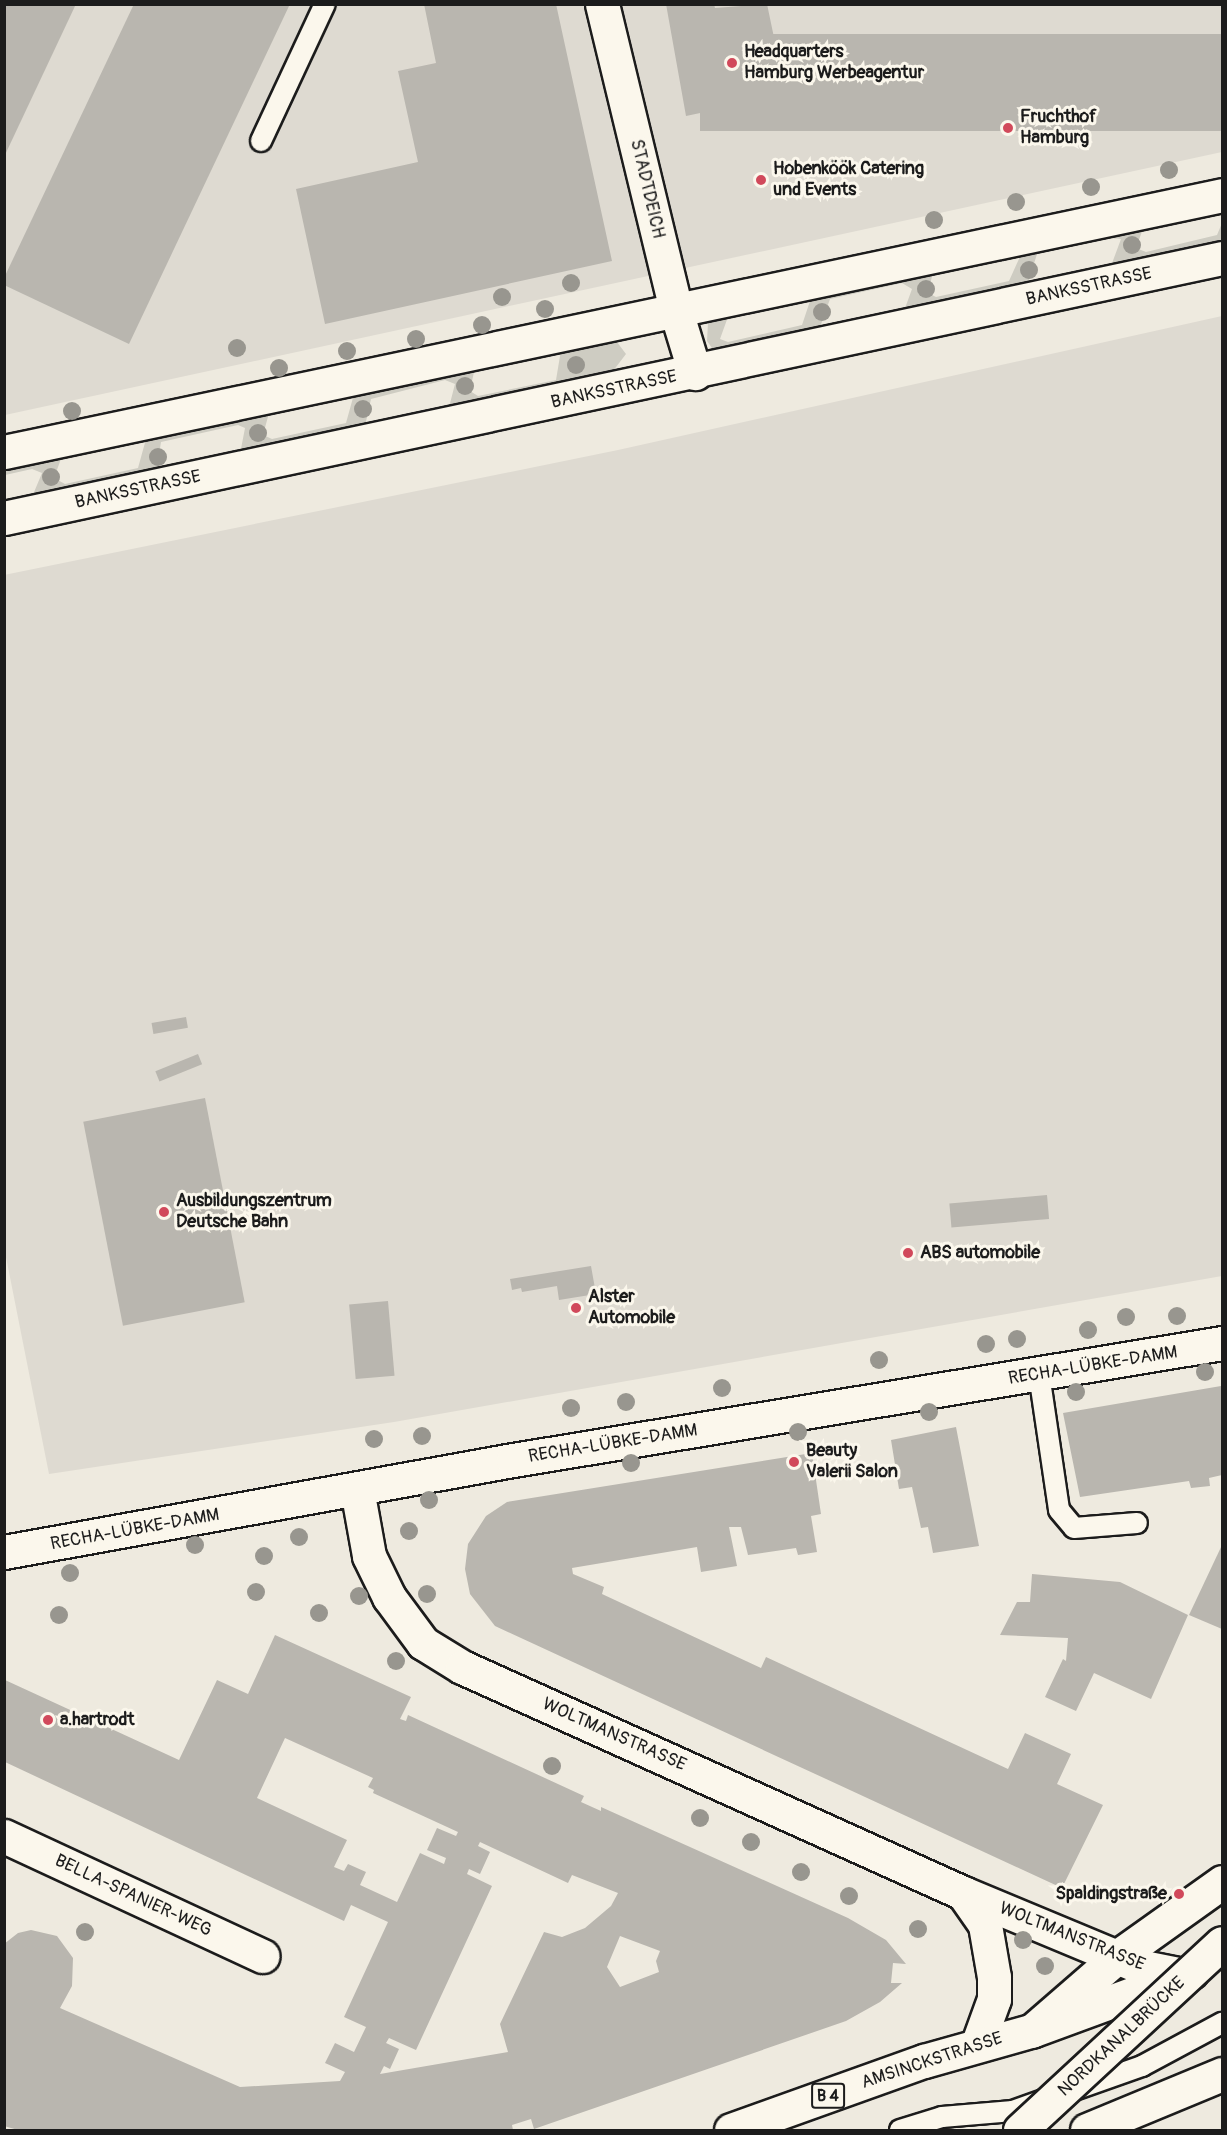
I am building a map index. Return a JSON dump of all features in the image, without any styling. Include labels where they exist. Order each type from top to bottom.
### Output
[{"type":"street","name":"STADTDEICH","points":[[602,4],[676,311],[695,373]]},
{"type":"street","points":[[4,452],[1222,195]]},
{"type":"street","name":"BANKSSTRASSE","points":[[4,518],[695,373],[1222,258]]},
{"type":"street","name":"RECHA-LÜBKE-DAMM","points":[[4,1552],[357,1488],[1222,1343]]},
{"type":"street","name":"WOLTMANSTRASSE","points":[[357,1488],[369,1556],[389,1597],[423,1643],[462,1667],[963,1893],[1116,1957],[1183,1975]]},
{"type":"street","name":"BELLA-SPANIER-WEG","points":[[4,1836],[262,1956]]},
{"type":"street","name":"AMSINCKSTRASSE","points":[[1031,2031],[1116,1957],[1222,1882]]},
{"type":"street","name":"WOLTMANSTRASSE","points":[[963,1893],[985,1925],[994,1977],[994,1999],[978,2043]]},
{"type":"street","name":"NORDKANALBRÜCKE","points":[[1020,2130],[1222,1943]]},
{"type":"street","name":"AMSINCKSTRASSE","points":[[731,2130],[978,2043],[1031,2031],[1222,1960]]},
{"type":"street","points":[[1087,2130],[1222,2074]]},
{"type":"lane","points":[[261,141],[325,4]]},
{"type":"lane","points":[[1039,1374],[1059,1510],[1074,1528],[1137,1523]]},
{"type":"lane","points":[[900,2130],[942,2117],[1013,2111],[1142,2066],[1222,2023]]},
{"type":"shaded area","points":[[4,5],[1222,5],[1222,152],[5,415]]},
{"type":"shaded area","points":[[1222,223],[1222,241],[1111,266],[1121,239],[1111,238],[1037,254],[1027,286],[904,311],[912,289],[902,283],[830,299],[819,330],[721,350],[712,348],[707,341],[708,323],[715,316],[729,314],[720,339],[728,342],[802,325],[812,295],[934,268],[928,293],[936,297],[1009,281],[1023,250],[1144,226],[1136,248],[1146,252],[1217,235]]},
{"type":"shaded area","points":[[1222,316],[1222,1276],[394,1422],[49,1474],[5,1252],[4,575],[618,450]]},
{"type":"shaded area","points":[[607,340],[617,342],[626,354],[613,371],[448,411],[455,384],[445,380],[371,399],[365,426],[240,454],[245,428],[238,425],[161,442],[157,468],[32,497],[42,473],[32,469],[5,475],[5,467],[62,456],[54,478],[65,484],[138,468],[146,439],[269,413],[263,435],[272,439],[346,423],[354,394],[475,367],[470,391],[478,396],[556,380],[561,350]]},
{"type":"building","points":[[4,4],[76,4],[4,157]]},
{"type":"building","points":[[134,4],[290,4],[129,344],[4,285],[4,278]]},
{"type":"building","points":[[424,4],[556,4],[612,261],[325,324],[296,189],[418,162],[398,71],[436,63]]},
{"type":"building","points":[[666,4],[714,4],[715,8],[767,4],[786,95],[686,116]]},
{"type":"building","points":[[700,34],[1222,34],[1222,131],[700,131]]},
{"type":"building","points":[[186,1017],[188,1028],[153,1034],[152,1023]]},
{"type":"building","points":[[198,1054],[202,1064],[159,1081],[155,1071]]},
{"type":"building","name":"Ausbildungszentrum Deutsche Bahn","points":[[205,1098],[245,1302],[123,1326],[83,1122]]},
{"type":"building","points":[[1047,1195],[1049,1219],[951,1227],[949,1204]]},
{"type":"building","points":[[591,1266],[596,1294],[559,1300],[557,1286],[522,1292],[521,1288],[512,1290],[510,1279]]},
{"type":"building","points":[[388,1301],[395,1376],[356,1379],[349,1304]]},
{"type":"building","points":[[1221,1386],[1222,1475],[1209,1478],[1210,1486],[1191,1488],[1189,1481],[1080,1497],[1063,1413]]},
{"type":"building","points":[[956,1427],[979,1546],[933,1553],[928,1527],[921,1528],[912,1487],[899,1489],[891,1440]]},
{"type":"building","points":[[812,1453],[821,1514],[811,1516],[817,1552],[798,1555],[796,1548],[748,1555],[741,1527],[729,1527],[737,1566],[701,1572],[697,1547],[572,1568],[573,1574],[604,1587],[602,1594],[761,1668],[766,1657],[1008,1769],[1025,1733],[1071,1754],[1057,1784],[1103,1805],[1062,1888],[495,1626],[470,1594],[465,1569],[468,1544],[486,1516],[507,1502]]},
{"type":"building","points":[[1222,1545],[1222,1629],[1189,1615]]},
{"type":"building","points":[[1032,1574],[1120,1582],[1188,1615],[1151,1699],[1094,1673],[1076,1711],[1045,1697],[1063,1659],[1066,1661],[1068,1638],[1000,1635],[1017,1602],[1030,1602]]},
{"type":"building","points":[[275,1635],[411,1697],[400,1719],[406,1721],[408,1715],[584,1796],[581,1802],[601,1811],[601,1807],[848,1918],[886,1940],[906,1964],[893,1963],[891,1983],[902,1983],[880,2002],[846,2021],[534,2129],[531,2119],[512,2125],[513,2130],[18,2130],[4,2126],[4,1944],[18,1933],[31,1930],[57,1936],[73,1958],[72,1986],[60,2008],[240,2087],[340,2081],[345,2072],[325,2063],[335,2043],[354,2052],[366,2027],[344,2017],[388,1922],[351,1905],[344,1921],[5,1762],[5,1680],[179,1760],[217,1680],[248,1694]],"holes":[[[285,1738],[373,1778],[368,1787],[374,1790],[373,1793],[458,1832],[456,1836],[437,1828],[427,1850],[446,1858],[444,1864],[420,1853],[397,1902],[360,1885],[366,1872],[348,1864],[344,1871],[334,1867],[347,1840],[257,1798]],[[480,1842],[568,1883],[572,1875],[618,1893],[611,1906],[585,1928],[562,1937],[544,1932],[500,2024],[508,2052],[380,2074],[384,2066],[390,2069],[399,2049],[386,2043],[389,2038],[416,2050],[492,1886],[467,1874],[469,1869],[480,1874],[490,1852],[478,1846]],[[620,1936],[660,1951],[656,1961],[659,1972],[620,1987],[607,1967]]]},
{"type":"place","name":"Headquarters Hamburg Werbeagentur","points":[[732,63]]},
{"type":"place","name":"Fruchthof Hamburg","points":[[1008,128]]},
{"type":"place","name":"Hobenköök Catering und Events","points":[[761,180]]},
{"type":"place","name":"Ausbildungszentrum Deutsche Bahn","points":[[164,1212]]},
{"type":"place","name":"ABS automobile","points":[[908,1253]]},
{"type":"place","name":"Alster Automobile","points":[[576,1308]]},
{"type":"place","name":"Beauty Valerii Salon","points":[[794,1462]]},
{"type":"place","name":"a.hartrodt","points":[[48,1720]]},
{"type":"place","name":"Spaldingstraße","points":[[1179,1894]]}]
